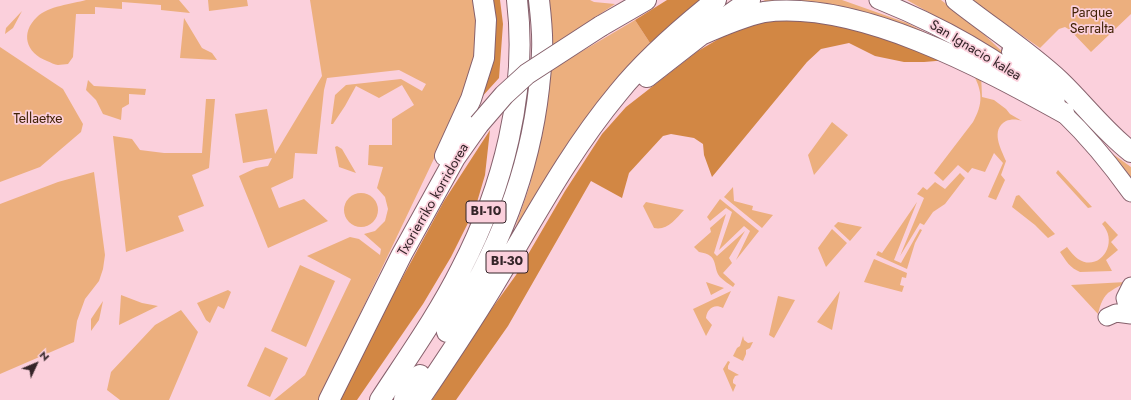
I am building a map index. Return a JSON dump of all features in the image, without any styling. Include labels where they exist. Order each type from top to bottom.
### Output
[{"type":"highway","points":[[402,254],[410,222],[449,147],[471,99],[484,58],[486,20],[483,0]]},
{"type":"highway","name":"BI-10","points":[[380,400],[444,300],[473,245],[492,198],[504,160],[513,115],[520,57],[517,0]]},
{"type":"highway","name":"BI-10","points":[[404,400],[479,280],[496,246],[513,204],[528,155],[536,115],[542,52],[539,0]]},
{"type":"highway","name":"Txorierriko korridorea","points":[[329,400],[402,254],[455,158],[479,124],[504,95],[527,74],[601,26],[646,0]]},
{"type":"highway","name":"BI-30","points":[[420,400],[491,289],[560,173],[594,123],[634,73],[716,0]]},
{"type":"highway","points":[[594,123],[650,74],[750,0]]},
{"type":"highway","points":[[956,0],[1026,52],[1060,81],[1119,143],[1131,152]]},
{"type":"highway","points":[[701,35],[742,18],[764,12],[806,9],[844,15],[876,23],[941,48],[981,68],[1070,120]]},
{"type":"highway","points":[[989,26],[1070,120]]},
{"type":"main road","name":"San Ignacio kalea","points":[[878,0],[934,25],[987,55],[1023,79],[1070,120],[1111,166],[1131,193]]},
{"type":"main road","points":[[1070,120],[1131,159]]},
{"type":"main road","points":[[1107,316],[1116,313],[1130,314],[1125,298],[1131,286]]},
{"type":"green space","points":[[86,0],[179,0],[190,13],[161,10],[161,5],[122,2],[122,9],[95,7],[95,14],[76,14],[73,57],[68,64],[55,65],[34,53],[30,48],[27,36],[28,30],[37,17],[47,10]]},
{"type":"green space","points":[[208,0],[247,0],[248,6],[209,11]]},
{"type":"green space","points":[[310,0],[473,0],[477,22],[476,61],[462,100],[319,400],[274,400],[305,375],[351,279],[307,256],[350,237],[359,239],[380,255],[381,249],[364,234],[375,231],[385,221],[388,209],[385,197],[377,188],[383,167],[368,165],[369,145],[392,145],[392,119],[414,105],[402,85],[379,98],[356,86],[345,106],[333,124],[331,124],[335,95],[346,85],[401,79],[422,91],[426,84],[399,70],[327,78],[324,90],[317,154],[295,153],[293,178],[271,188],[279,208],[304,199],[328,221],[268,248],[239,176],[256,168],[268,166],[272,158],[243,163],[235,114],[267,109],[275,154],[322,76]]},
{"type":"green space","points":[[549,0],[590,0],[594,2],[615,4],[551,47]]},
{"type":"green space","points":[[765,0],[842,0],[907,23],[976,58],[756,6]]},
{"type":"green space","points":[[907,0],[941,0],[975,26],[1009,58]]},
{"type":"green space","name":"Parque Serralta","points":[[971,0],[1131,0],[1131,14],[1091,52],[1070,30],[1065,27],[1059,29],[1040,48]]},
{"type":"green space","points":[[22,11],[13,28],[5,34],[6,28]]},
{"type":"green space","points":[[184,18],[202,48],[212,53],[217,60],[180,58]]},
{"type":"green space","points":[[635,20],[650,43],[585,120],[567,144],[511,240],[530,185],[540,136],[547,72]]},
{"type":"green space","name":"Tellaetxe","points":[[0,47],[63,89],[83,124],[81,132],[40,167],[0,182]]},
{"type":"green space","points":[[981,73],[982,97],[994,100],[1010,114],[1022,121],[1006,121],[999,129],[998,140],[1006,161],[1001,175],[1005,180],[996,200],[988,197],[1003,163],[994,153],[985,172],[972,168],[968,173],[958,165],[943,181],[934,173],[976,116],[980,104],[980,92],[973,74]]},
{"type":"green space","points":[[88,80],[94,86],[146,89],[145,95],[129,94],[129,104],[122,108],[121,120],[103,114],[96,100],[86,90]]},
{"type":"green space","points":[[206,99],[215,99],[209,168],[192,175],[204,206],[178,216],[184,231],[126,252],[113,136],[132,139],[140,150],[164,153],[202,153]]},
{"type":"green space","points":[[832,122],[848,135],[814,175],[808,155]]},
{"type":"green space","points":[[337,146],[342,149],[356,173],[339,167],[335,147]]},
{"type":"green space","points":[[1110,152],[1131,167],[1131,177]]},
{"type":"green space","points":[[1058,170],[1092,207],[1088,208],[1056,173]]},
{"type":"green space","points":[[94,172],[105,255],[99,281],[85,299],[77,321],[74,342],[0,374],[0,204],[58,182]]},
{"type":"green space","points":[[960,173],[965,178],[945,204],[933,212],[924,225],[920,223],[900,256],[924,198],[917,194],[923,187],[927,190],[935,182],[945,189]]},
{"type":"green space","points":[[733,187],[734,201],[753,206],[752,210],[773,215],[762,228],[724,197]]},
{"type":"green space","points":[[358,193],[364,193],[373,198],[377,204],[377,216],[373,222],[364,227],[358,227],[349,222],[344,213],[344,207],[349,198]]},
{"type":"green space","points":[[1019,195],[1055,234],[1048,238],[1035,225],[1012,207],[1016,196]]},
{"type":"green space","points":[[720,199],[759,231],[736,260],[750,231],[744,226],[719,250],[732,212],[726,208],[710,221],[707,217]]},
{"type":"green space","points":[[646,202],[684,210],[667,226],[663,228],[654,228],[643,206]]},
{"type":"green space","points":[[917,202],[894,260],[901,263],[920,229],[922,230],[915,243],[907,269],[876,255],[878,251],[882,253]]},
{"type":"green space","points":[[726,214],[714,253],[717,256],[745,231],[729,258],[732,263],[723,273],[735,284],[733,287],[720,277],[713,259],[706,254],[699,252],[694,247],[711,232],[710,228]]},
{"type":"green space","points":[[1105,221],[1118,235],[1111,242],[1118,250],[1106,260],[1112,271],[1080,272],[1068,264],[1060,252],[1067,247],[1078,259],[1086,262],[1093,262],[1100,259],[1105,254],[1108,247],[1109,239],[1102,224]]},
{"type":"green space","points":[[838,222],[862,227],[850,241],[834,226]]},
{"type":"green space","points":[[832,229],[847,243],[826,267],[818,248]]},
{"type":"green space","points":[[874,259],[907,273],[906,278],[902,277],[900,285],[904,286],[902,292],[864,282]]},
{"type":"green space","points":[[300,265],[335,281],[306,347],[271,331]]},
{"type":"green space","points":[[706,282],[724,288],[711,295]]},
{"type":"green space","points":[[1126,282],[1106,295],[1098,314],[1071,285]]},
{"type":"green space","points":[[228,290],[231,292],[224,309],[218,306],[210,323],[206,320],[197,303]]},
{"type":"green space","points":[[731,291],[723,308],[717,306],[709,310],[706,318],[712,325],[706,336],[693,309]]},
{"type":"green space","points":[[840,291],[832,330],[817,322]]},
{"type":"green space","points":[[121,295],[142,303],[158,306],[119,325]]},
{"type":"green space","points":[[778,296],[795,300],[774,338],[769,335]]},
{"type":"green space","points":[[103,301],[99,320],[91,331],[91,319]]},
{"type":"green space","points":[[181,310],[198,332],[169,400],[120,400],[107,390],[111,372],[155,325]]},
{"type":"green space","points":[[743,336],[744,340],[748,343],[753,342],[750,348],[746,350],[743,361],[733,356],[737,348],[740,346]]},
{"type":"green space","points":[[265,347],[288,358],[270,397],[247,386]]},
{"type":"green space","points":[[728,361],[730,362],[728,369],[739,375],[735,376],[733,380],[733,383],[736,385],[733,392],[723,369]]},
{"type":"shaded area","points":[[491,0],[500,0],[503,24],[499,78],[480,99]]},
{"type":"shaded area","points":[[667,0],[702,0],[650,43],[635,20]]},
{"type":"shaded area","points":[[787,15],[844,21],[948,60],[904,62],[875,56],[849,43],[821,49],[807,62],[712,177],[704,155],[703,144],[694,138],[671,134],[663,136],[629,173],[622,198],[591,181],[508,326],[456,400],[432,400],[485,318],[516,275],[565,191],[602,134],[626,107],[698,51],[739,27]]},
{"type":"shaded area","points":[[490,130],[485,175],[475,209],[451,257],[423,304],[357,400],[340,400],[367,343],[444,201]]}]
